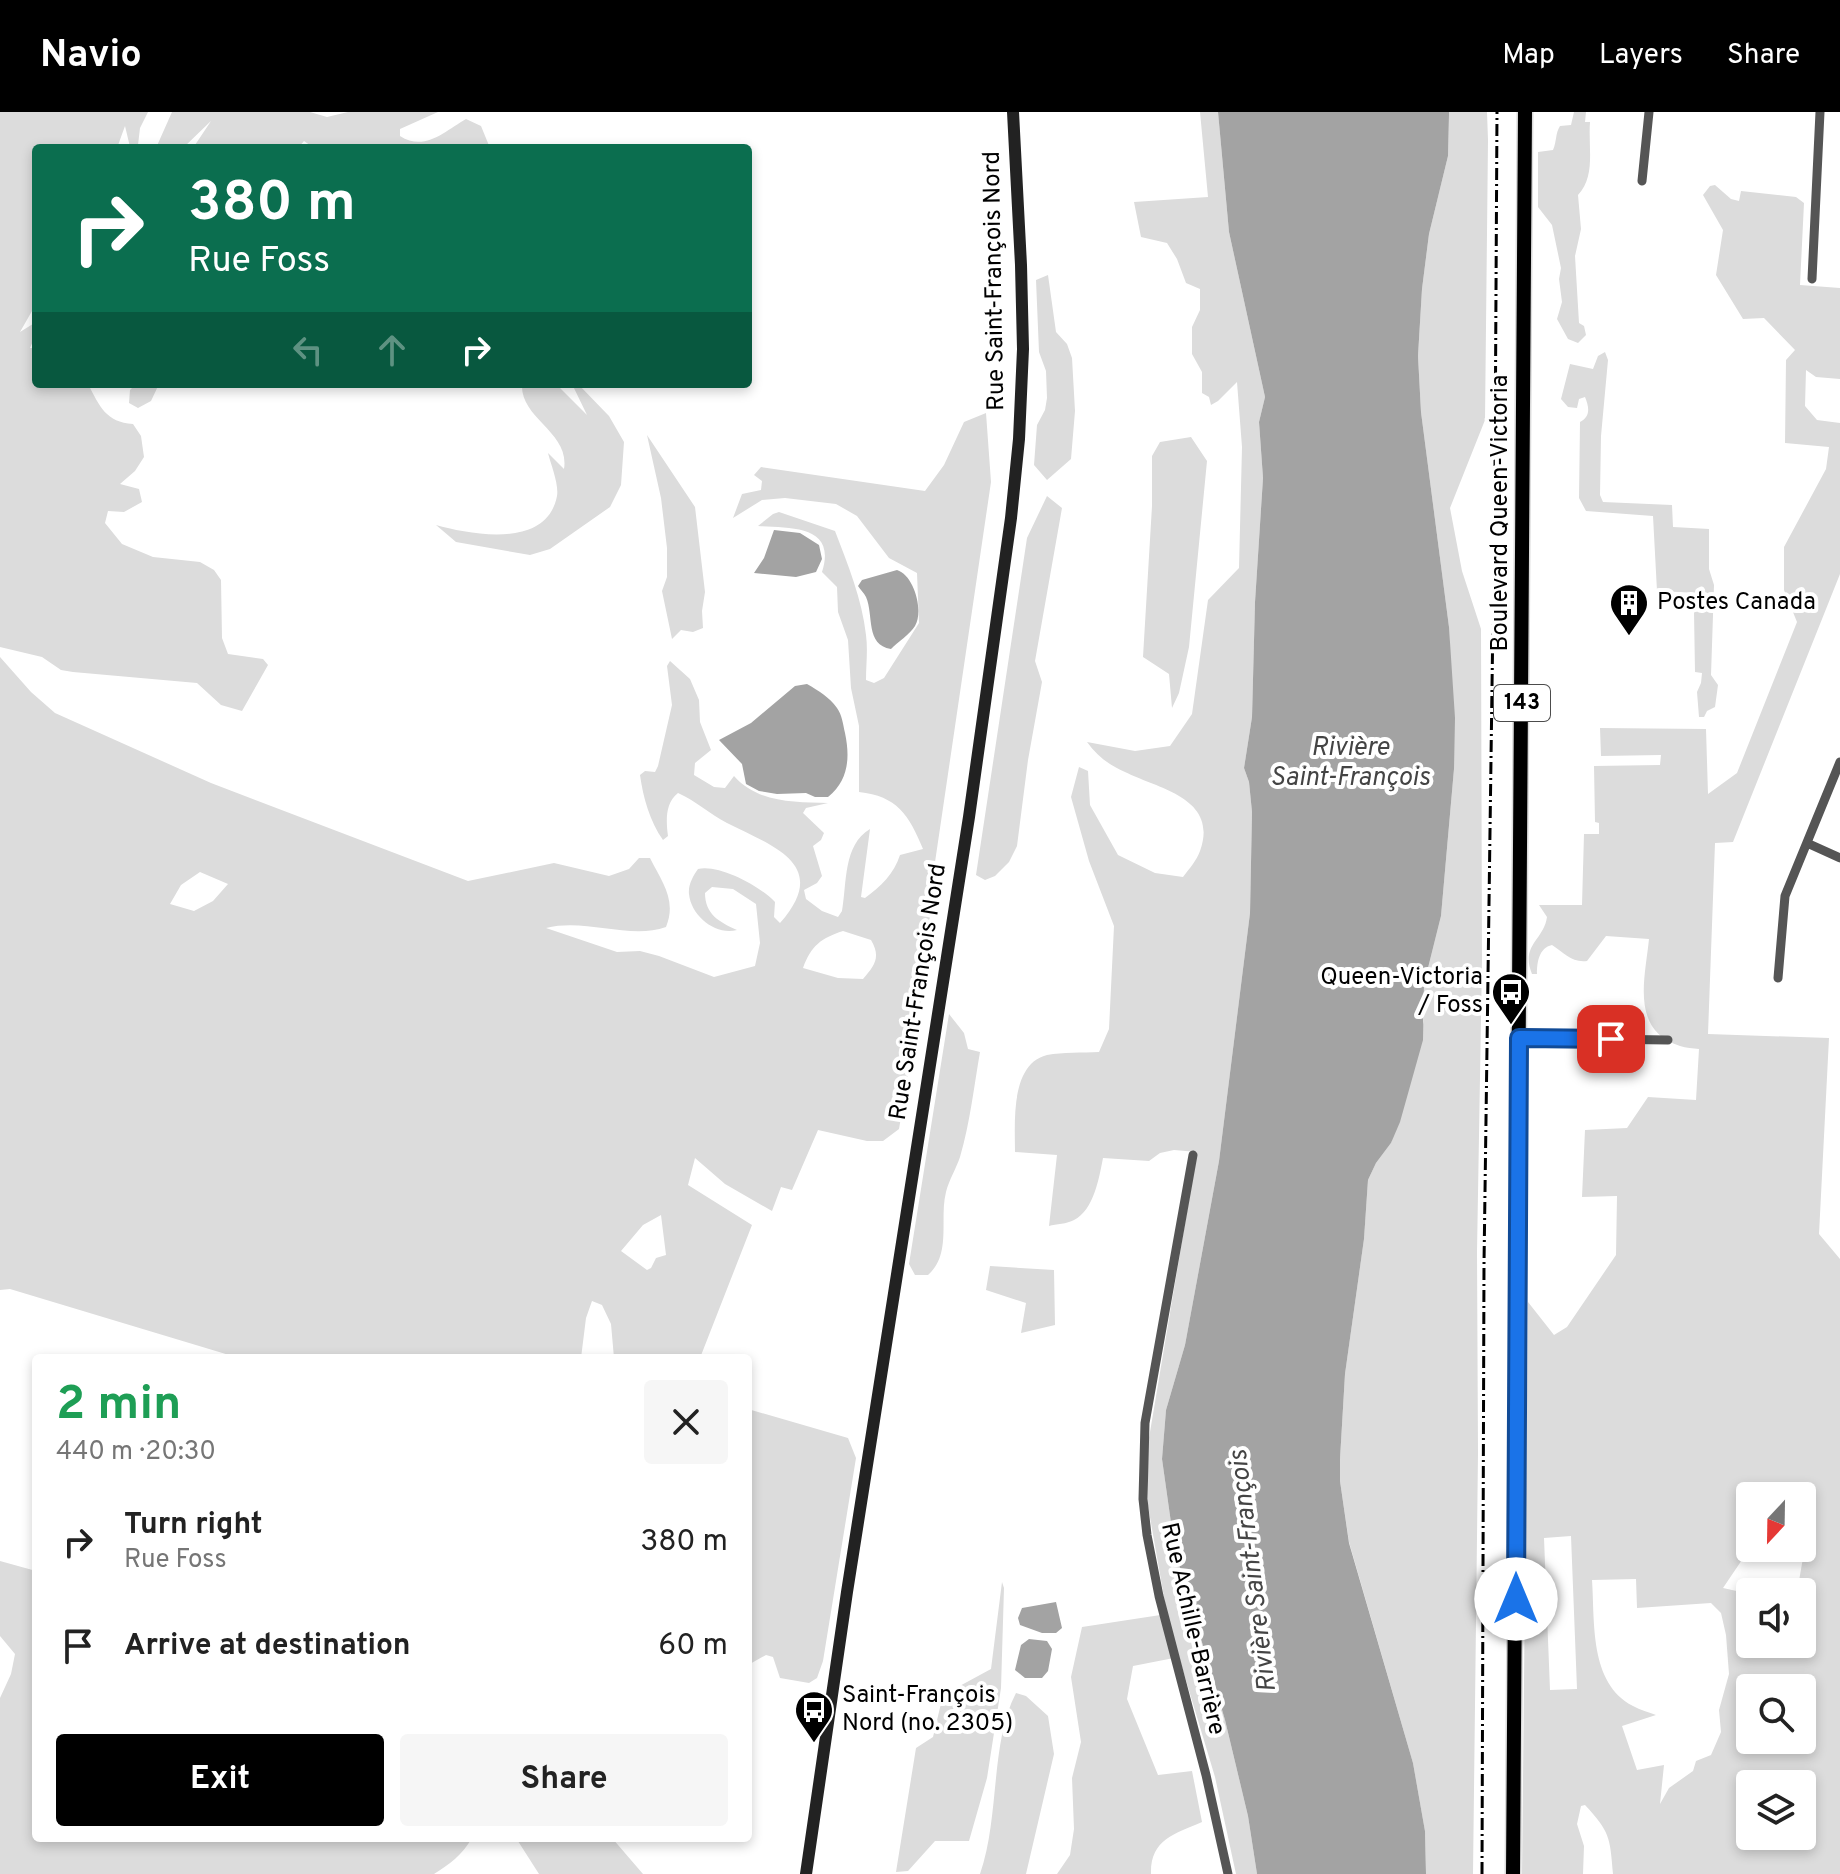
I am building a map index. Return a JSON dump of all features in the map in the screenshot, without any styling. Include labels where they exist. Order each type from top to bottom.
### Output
[{"type":"main road","name":"Boulevard Queen-Victoria","points":[[1513,1874],[1525,112]]},
{"type":"street","name":"Rue Saint-François Nord","points":[[806,1874],[971,802],[1011,518],[1020,428],[1023,349],[1013,112]]},
{"type":"street","points":[[1642,181],[1649,112]]},
{"type":"street","points":[[1812,279],[1820,112]]},
{"type":"street","points":[[1778,978],[1783,906],[1840,762]]},
{"type":"street","points":[[1807,843],[1840,858]]},
{"type":"street","points":[[1519,1038],[1668,1040]]},
{"type":"street","name":"Rue Achille-Barrière","points":[[1193,1155],[1147,1408],[1142,1462],[1143,1499],[1159,1596],[1206,1775],[1228,1874]]},
{"type":"shaded area","points":[[0,112],[148,112],[140,128],[138,144],[129,144],[125,126],[118,144],[32,144],[32,311],[20,332],[32,324],[32,388],[90,388],[110,417],[133,424],[141,436],[144,457],[135,471],[120,484],[139,489],[142,502],[124,512],[108,511],[105,523],[122,544],[153,557],[200,562],[214,570],[221,580],[222,638],[228,654],[263,659],[268,665],[242,711],[221,705],[197,683],[61,670],[42,657],[0,647]]},
{"type":"shaded area","points":[[172,112],[310,112],[327,117],[348,112],[438,112],[400,129],[400,136],[418,142],[426,141],[466,119],[481,126],[488,144],[308,144],[304,141],[301,144],[196,144],[211,121],[187,144],[158,144]]},
{"type":"shaded area","points":[[1200,112],[1218,112],[1229,232],[1265,397],[1259,422],[1263,478],[1252,717],[1244,768],[1249,782],[1252,812],[1250,913],[1219,1161],[1185,1345],[1166,1410],[1162,1459],[1175,1551],[1225,1720],[1248,1816],[1257,1874],[1236,1874],[1215,1777],[1179,1657],[1133,1666],[1127,1699],[1158,1775],[1192,1771],[1202,1822],[1173,1835],[1159,1846],[1151,1874],[1057,1874],[1070,1855],[1074,1829],[1072,1778],[1081,1742],[1071,1677],[1082,1627],[1167,1614],[1148,1506],[1148,1444],[1197,1152],[1174,1150],[1160,1153],[1149,1161],[1103,1158],[1094,1193],[1086,1209],[1071,1221],[1049,1226],[1057,1155],[1015,1152],[1015,1111],[1021,1082],[1026,1070],[1035,1061],[1053,1054],[1099,1052],[1109,1029],[1114,926],[1089,861],[1071,797],[1079,767],[1088,771],[1090,805],[1118,855],[1155,873],[1183,877],[1199,854],[1204,833],[1194,807],[1169,790],[1114,766],[1099,756],[1087,742],[1135,751],[1170,746],[1192,714],[1208,600],[1239,568],[1242,447],[1237,382],[1211,405],[1209,397],[1202,393],[1202,372],[1192,354],[1192,327],[1200,310],[1200,289],[1186,283],[1167,243],[1141,237],[1134,202],[1208,197]]},
{"type":"shaded area","points":[[1449,112],[1487,112],[1488,140],[1485,420],[1450,508],[1462,571],[1481,629],[1482,961],[1473,1874],[1426,1874],[1425,1831],[1413,1763],[1349,1542],[1340,1481],[1345,1374],[1364,1239],[1368,1180],[1391,1143],[1424,1021],[1424,984],[1441,916],[1454,769],[1449,627],[1421,412],[1418,356],[1429,234],[1448,156]]},
{"type":"shaded area","points":[[1574,112],[1586,112],[1585,122],[1590,122],[1589,170],[1578,195],[1581,229],[1575,256],[1579,323],[1584,326],[1586,335],[1578,343],[1568,339],[1557,319],[1562,302],[1561,268],[1552,225],[1538,207],[1538,152],[1553,150],[1560,126],[1571,125]]},
{"type":"shaded area","points":[[1715,185],[1731,199],[1739,201],[1741,191],[1796,197],[1804,203],[1800,285],[1840,288],[1840,379],[1816,377],[1806,370],[1805,406],[1817,420],[1840,423],[1840,574],[1733,842],[1715,843],[1708,1034],[1829,1038],[1819,1234],[1840,1259],[1840,1874],[1613,1874],[1607,1836],[1585,1805],[1581,1806],[1577,1824],[1584,1846],[1583,1874],[1522,1874],[1528,1302],[1554,1335],[1567,1327],[1616,1255],[1617,1196],[1582,1197],[1585,1130],[1627,1128],[1648,1097],[1696,1100],[1699,1049],[1680,1046],[1664,1038],[1647,1016],[1644,986],[1649,939],[1606,936],[1587,961],[1572,959],[1552,945],[1542,952],[1537,974],[1532,974],[1529,956],[1547,917],[1539,905],[1582,905],[1584,834],[1599,834],[1599,823],[1595,822],[1594,766],[1660,765],[1661,755],[1601,756],[1600,728],[1706,729],[1708,794],[1737,773],[1797,622],[1784,590],[1784,547],[1826,469],[1829,447],[1785,443],[1786,360],[1795,350],[1764,318],[1743,319],[1716,275],[1723,230],[1703,195],[1710,186]],"holes":[[[1736,1482],[1816,1482],[1816,1562],[1802,1562],[1799,1578],[1816,1578],[1816,1658],[1736,1658],[1736,1591],[1723,1588],[1741,1562],[1736,1562]],[[1571,1536],[1577,1689],[1550,1690],[1544,1538]],[[1636,1579],[1637,1608],[1711,1603],[1721,1613],[1726,1635],[1729,1674],[1719,1710],[1721,1732],[1711,1755],[1696,1761],[1693,1771],[1669,1788],[1660,1804],[1664,1765],[1637,1770],[1622,1726],[1656,1715],[1633,1706],[1608,1683],[1601,1667],[1595,1632],[1592,1580]]]},
{"type":"shaded area","points":[[1048,275],[1056,332],[1067,344],[1072,358],[1075,411],[1071,459],[1047,480],[1034,465],[1037,425],[1047,398],[1046,371],[1039,352],[1036,280]]},
{"type":"shaded area","points":[[1605,352],[1608,360],[1601,436],[1600,495],[1603,502],[1672,505],[1673,527],[1709,529],[1709,569],[1714,585],[1711,675],[1718,685],[1715,707],[1707,711],[1704,717],[1699,717],[1697,692],[1702,673],[1695,672],[1694,612],[1703,611],[1705,599],[1699,593],[1657,591],[1653,516],[1586,511],[1579,498],[1580,422],[1587,414],[1587,404],[1585,397],[1579,399],[1577,408],[1568,407],[1561,399],[1570,364],[1593,369],[1598,356]]},
{"type":"shaded area","points":[[157,388],[151,401],[138,408],[129,403],[130,390]]},
{"type":"shaded area","points":[[522,388],[560,388],[587,415],[574,388],[582,388],[609,416],[624,442],[621,485],[610,507],[550,549],[530,555],[456,542],[436,525],[469,532],[506,534],[539,524],[550,513],[557,491],[548,453],[564,469],[564,456],[560,445],[523,396]]},
{"type":"shaded area","points":[[986,413],[991,482],[934,869],[924,982],[899,1129],[883,1141],[867,1141],[818,1130],[792,1190],[781,1187],[772,1211],[725,1184],[695,1158],[688,1185],[752,1225],[702,1354],[614,1354],[611,1324],[602,1305],[592,1301],[586,1318],[582,1354],[226,1354],[10,1289],[0,1290],[0,657],[31,692],[55,713],[211,783],[468,881],[554,863],[609,876],[629,869],[639,858],[650,858],[669,900],[666,927],[638,931],[577,925],[546,928],[617,952],[640,951],[659,956],[714,977],[755,966],[760,943],[756,904],[733,889],[712,887],[705,893],[707,907],[719,920],[737,930],[713,927],[700,917],[691,902],[689,887],[698,869],[728,873],[760,889],[775,902],[774,917],[780,923],[794,903],[800,886],[798,871],[777,849],[678,793],[669,807],[668,836],[663,840],[658,833],[648,809],[640,775],[645,771],[655,772],[658,766],[672,705],[667,666],[670,661],[690,679],[699,700],[700,722],[711,750],[695,763],[694,775],[714,787],[725,788],[734,776],[765,796],[828,803],[806,808],[803,813],[824,833],[813,846],[822,876],[817,883],[804,890],[806,899],[822,911],[838,917],[842,911],[851,855],[861,836],[870,829],[861,897],[865,898],[886,879],[900,855],[923,849],[900,809],[883,798],[859,792],[859,726],[851,688],[848,640],[838,612],[837,587],[822,572],[825,557],[823,545],[808,532],[758,526],[779,512],[835,531],[861,608],[867,641],[866,680],[874,683],[884,678],[919,623],[917,573],[889,558],[857,516],[836,504],[785,498],[762,500],[733,518],[742,494],[761,490],[762,481],[754,475],[761,467],[925,491],[944,465],[964,422]],"holes":[[[200,872],[228,884],[213,901],[194,911],[170,904],[181,885]],[[843,931],[871,940],[876,951],[875,961],[863,979],[838,978],[803,968],[813,948]],[[661,1215],[666,1255],[656,1258],[647,1270],[621,1251],[643,1225]]]},
{"type":"shaded area","points":[[647,435],[695,507],[705,592],[703,628],[693,632],[681,630],[672,639],[662,591],[667,577],[667,548],[661,498]]},
{"type":"shaded area","points":[[1191,437],[1207,461],[1189,647],[1179,693],[1172,708],[1169,674],[1143,657],[1152,456],[1160,442]]},
{"type":"shaded area","points":[[1047,496],[1062,508],[1035,661],[1042,682],[1017,846],[1009,862],[995,876],[985,880],[976,875],[1027,538]]},
{"type":"shaded area","points":[[949,1014],[964,1033],[968,1049],[980,1052],[963,1144],[944,1202],[940,1257],[928,1275],[915,1275],[909,1264]]},
{"type":"shaded area","points":[[990,1266],[1054,1270],[1055,1325],[1021,1333],[1026,1303],[986,1290]]},
{"type":"shaded area","points":[[752,1410],[848,1438],[856,1458],[823,1661],[817,1678],[809,1683],[780,1678],[773,1657],[766,1655],[752,1663]]},
{"type":"shaded area","points":[[0,1561],[32,1570],[32,1842],[469,1842],[455,1859],[434,1874],[0,1874],[0,1698],[11,1674],[15,1654],[0,1636]]},
{"type":"shaded area","points":[[1002,1582],[1001,1688],[987,1778],[969,1841],[935,1841],[908,1871],[896,1872],[916,1748],[933,1737],[943,1695],[991,1669]]},
{"type":"shaded area","points":[[1016,1693],[1026,1696],[1048,1716],[1054,1754],[1026,1874],[980,1874],[990,1829],[1002,1734]]},
{"type":"shaded area","points":[[519,1842],[615,1842],[643,1874],[539,1874]]},
{"type":"water","name":"Rivière Saint-François","points":[[1218,112],[1449,112],[1448,156],[1429,234],[1418,356],[1421,412],[1449,627],[1455,718],[1454,769],[1441,916],[1424,984],[1423,1040],[1400,1122],[1368,1180],[1364,1239],[1345,1374],[1340,1459],[1349,1543],[1413,1763],[1425,1831],[1426,1874],[1257,1874],[1248,1816],[1225,1720],[1175,1551],[1162,1459],[1166,1410],[1185,1345],[1219,1161],[1250,913],[1252,812],[1249,782],[1244,768],[1252,717],[1263,478],[1259,422],[1265,397],[1229,232]]},
{"type":"water","points":[[774,530],[800,533],[819,545],[822,559],[816,572],[796,577],[754,573],[764,558]]},
{"type":"water","points":[[897,570],[913,586],[918,619],[913,629],[891,649],[877,642],[866,597],[858,586],[862,580]]},
{"type":"water","points":[[807,684],[827,697],[840,714],[847,751],[844,776],[828,797],[759,791],[746,784],[742,764],[719,740],[751,723],[795,686]]},
{"type":"water","points":[[1056,1602],[1062,1628],[1056,1633],[1042,1633],[1020,1625],[1018,1618],[1022,1608]]},
{"type":"water","points":[[1029,1639],[1047,1641],[1052,1649],[1048,1671],[1042,1678],[1025,1678],[1015,1670],[1021,1645]]},
{"type":"railway","points":[[1482,1874],[1484,1264],[1497,112]]},
{"type":"place","name":"Postes Canada","points":[[1629,637]]},
{"type":"place","name":"Queen-Victoria / Foss","points":[[1511,1026]]},
{"type":"place","name":"Saint-François Nord (no. 2305)","points":[[814,1744]]},
{"type":"route","points":[[1516,1599],[1519,1038],[1611,1039]]}]
